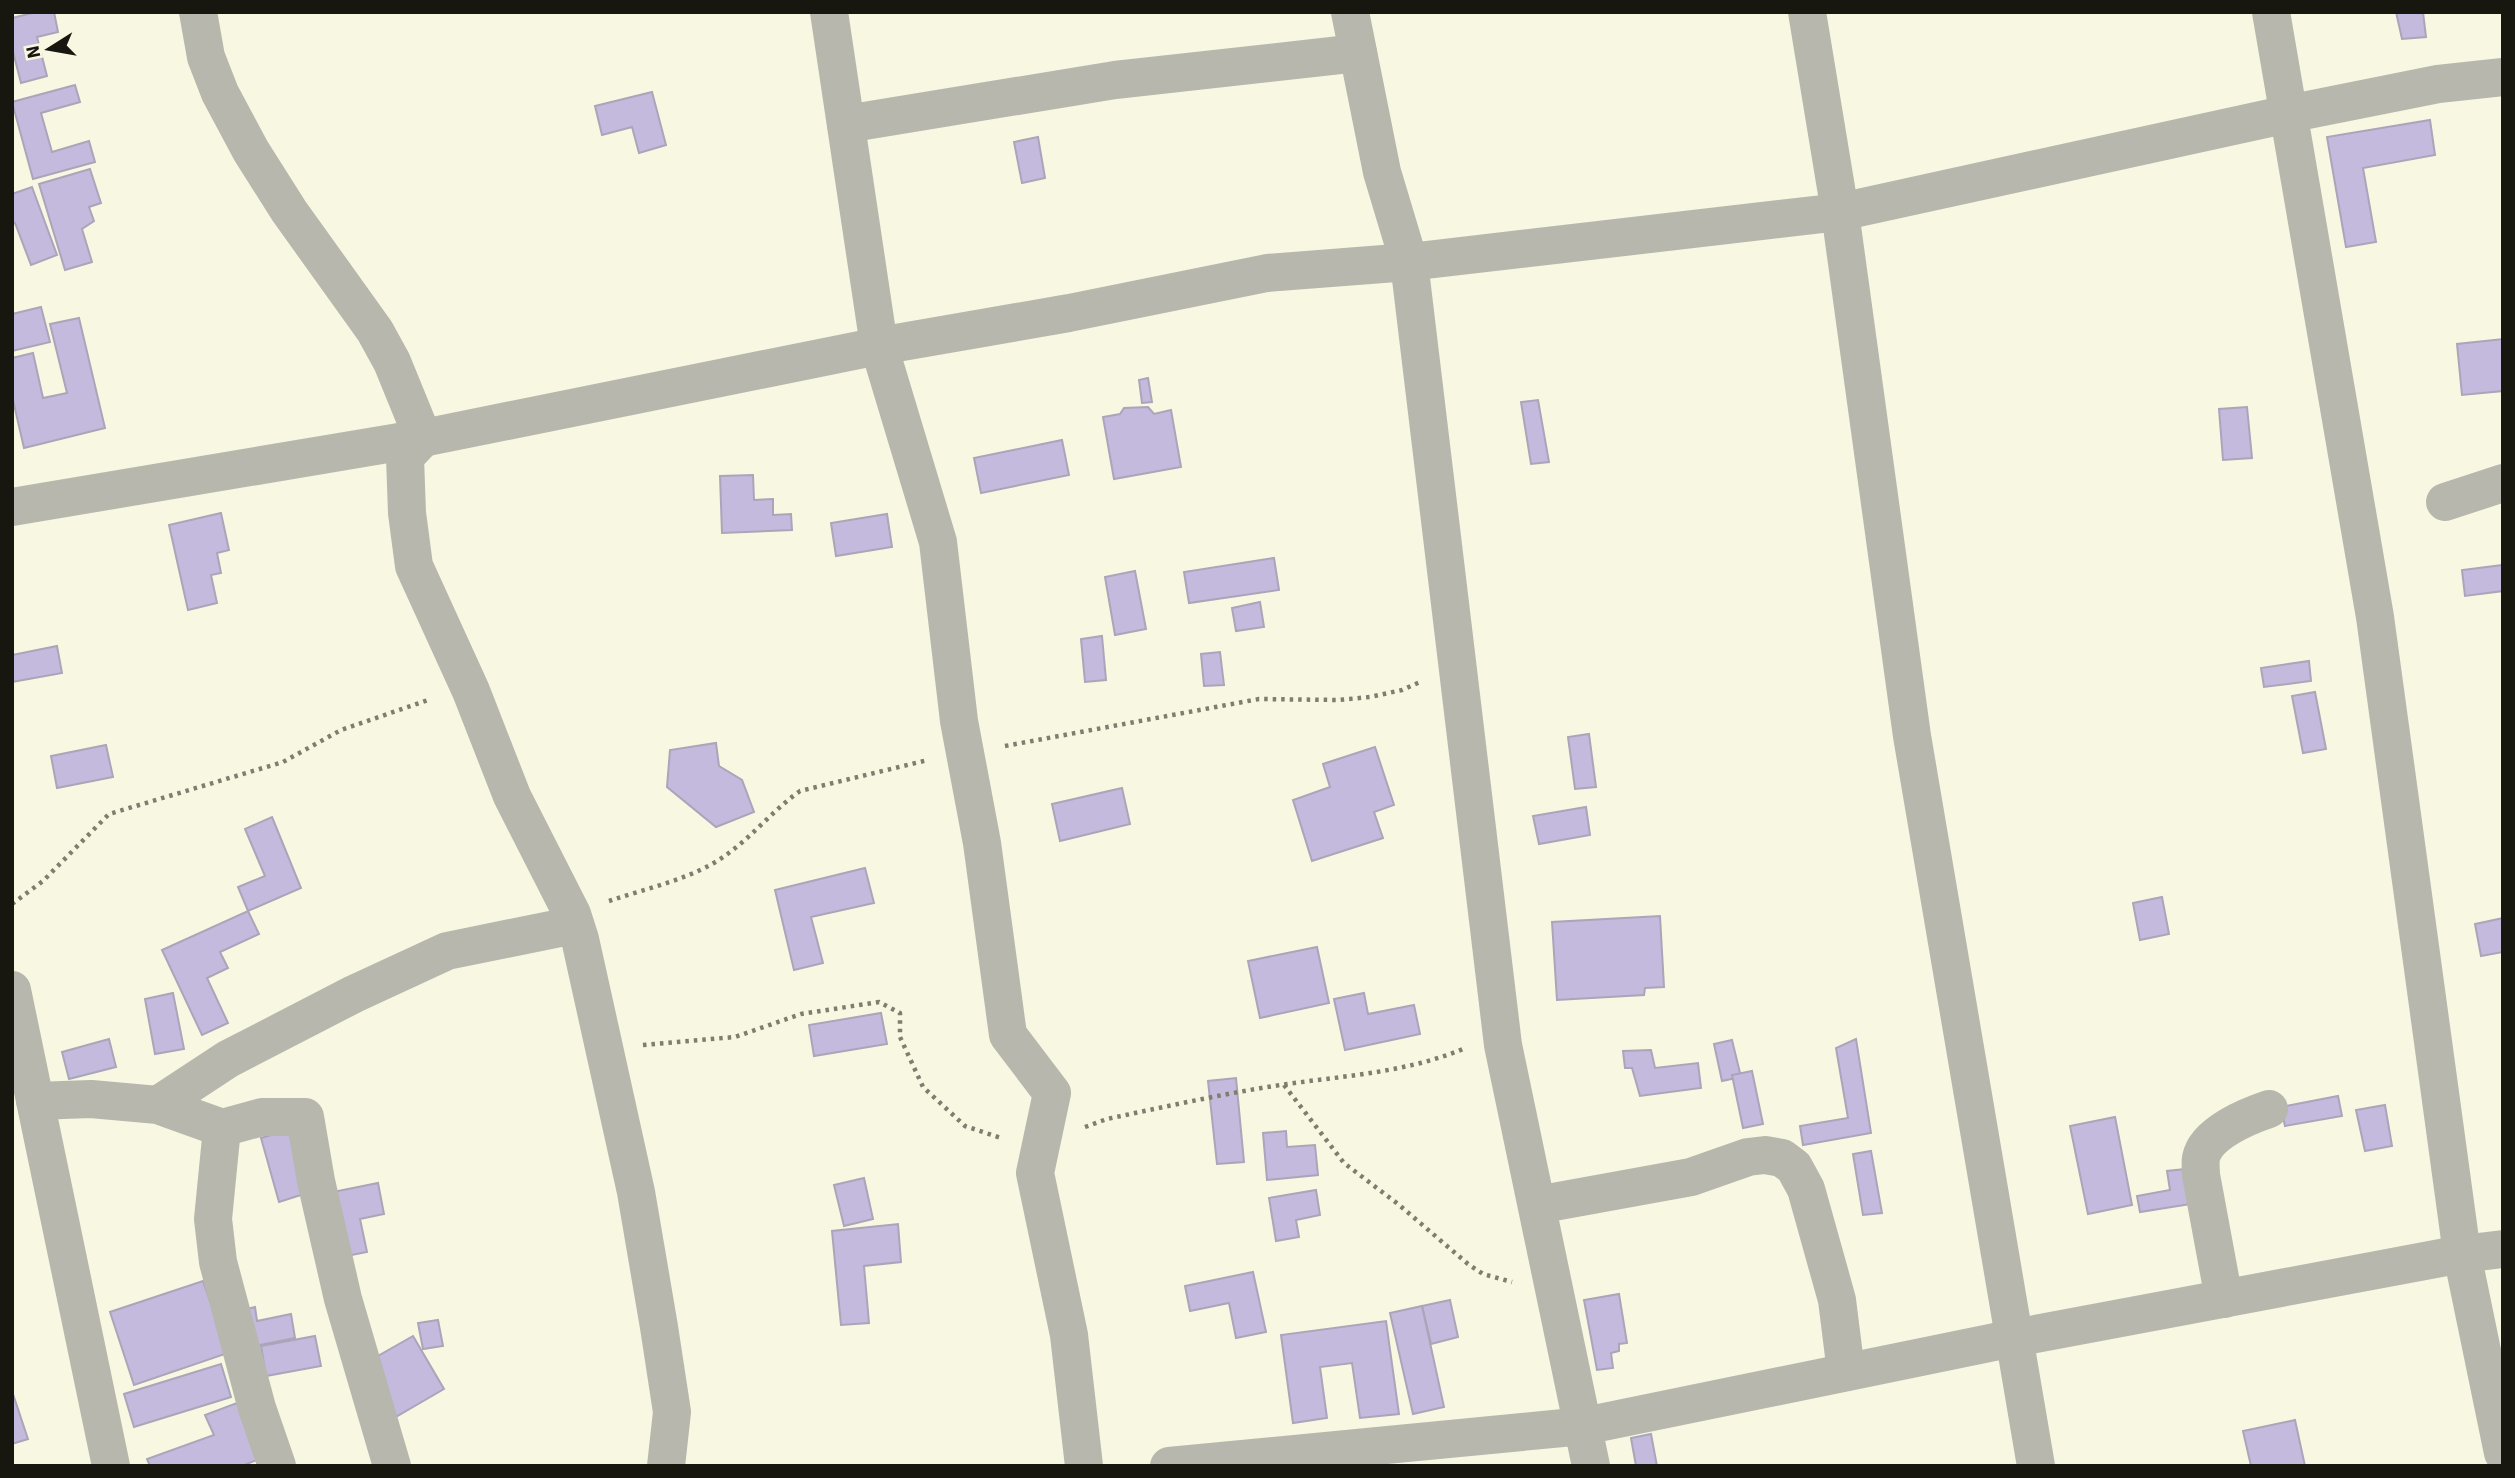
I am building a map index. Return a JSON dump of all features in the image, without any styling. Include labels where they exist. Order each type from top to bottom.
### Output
[{"type":"street","points":[[198,12],[206,57],[220,93],[289,211],[375,331],[392,362],[423,439]]},
{"type":"street","points":[[830,12],[879,346],[938,542],[959,721],[982,843],[1008,1035],[1052,1093],[1035,1173],[1069,1335],[1084,1466]]},
{"type":"street","points":[[1350,12],[1382,172],[1409,262],[1503,1045],[1591,1466]]},
{"type":"street","points":[[1807,12],[1839,212],[1912,736],[2036,1466]]},
{"type":"street","points":[[2271,12],[2375,617],[2462,1254],[2503,1453]]},
{"type":"street","points":[[846,124],[1115,80],[1358,53]]},
{"type":"street","points":[[12,506],[423,439],[879,346],[1069,313],[1267,273],[1409,262],[1839,212],[2288,114],[2438,84],[2503,77]]},
{"type":"street","points":[[423,439],[405,457],[407,513],[414,566],[471,691],[512,796],[572,914],[636,1192],[655,1300],[671,1412],[666,1466]]},
{"type":"street","points":[[2445,502],[2503,483]]},
{"type":"street","points":[[158,1105],[228,1059],[435,956],[447,951],[575,925]]},
{"type":"street","points":[[12,990],[111,1466]]},
{"type":"street","points":[[36,1101],[91,1099],[158,1105],[222,1128],[262,1117],[305,1117],[316,1181],[343,1299],[392,1466]]},
{"type":"street","points":[[2224,1299],[2201,1175],[2201,1156],[2215,1137],[2232,1124],[2269,1109]]},
{"type":"street","points":[[222,1128],[213,1219],[218,1262],[257,1408],[276,1466]]},
{"type":"street","points":[[1537,1205],[1691,1177],[1748,1157],[1765,1155],[1782,1158],[1794,1167],[1806,1189],[1837,1300],[1846,1372]]},
{"type":"street","points":[[1169,1466],[1584,1426],[2014,1338],[2462,1254],[2503,1249]]},
{"type":"path","points":[[12,904],[43,881],[109,814],[283,762],[341,730],[433,699],[471,691]]},
{"type":"path","points":[[1283,1084],[1344,1163],[1398,1204],[1468,1264],[1483,1274],[1509,1282],[1553,1280]]},
{"type":"building","points":[[36,12],[54,12],[58,32],[37,37],[47,76],[21,83],[12,48],[12,18]]},
{"type":"building","points":[[2396,12],[2423,12],[2426,37],[2402,39]]},
{"type":"building","points":[[75,85],[80,102],[41,113],[52,152],[89,141],[95,162],[33,179],[12,102]]},
{"type":"building","points":[[652,92],[666,145],[639,153],[632,127],[602,135],[595,106]]},
{"type":"building","points":[[2430,120],[2435,155],[2363,168],[2376,242],[2346,247],[2327,137]]},
{"type":"building","points":[[1038,137],[1045,178],[1022,183],[1014,142]]},
{"type":"building","points":[[90,169],[101,203],[89,207],[94,221],[82,229],[92,262],[65,270],[39,184]]},
{"type":"building","points":[[32,187],[57,255],[31,265],[15,223],[12,224],[12,194]]},
{"type":"building","points":[[41,307],[50,342],[12,351],[12,314]]},
{"type":"building","points":[[79,318],[105,428],[24,448],[12,396],[12,358],[33,353],[43,398],[67,393],[50,324]]},
{"type":"building","points":[[2503,339],[2503,391],[2462,395],[2457,344]]},
{"type":"building","points":[[1148,378],[1152,402],[1142,403],[1139,380]]},
{"type":"building","points":[[1538,400],[1549,462],[1531,464],[1521,402]]},
{"type":"building","points":[[1148,407],[1154,414],[1171,410],[1181,467],[1114,479],[1103,417],[1120,414],[1124,408]]},
{"type":"building","points":[[2247,407],[2252,458],[2223,460],[2219,409]]},
{"type":"building","points":[[1062,440],[1069,475],[981,493],[974,458]]},
{"type":"building","points":[[753,475],[754,500],[773,499],[773,515],[791,514],[792,530],[722,533],[720,476]]},
{"type":"building","points":[[221,513],[229,550],[217,553],[221,573],[211,575],[217,603],[188,610],[169,525]]},
{"type":"building","points":[[887,514],[892,547],[836,556],[831,523]]},
{"type":"building","points":[[1274,558],[1279,590],[1189,603],[1184,572]]},
{"type":"building","points":[[2503,565],[2503,591],[2465,596],[2462,570]]},
{"type":"building","points":[[1135,571],[1146,629],[1115,635],[1105,577]]},
{"type":"building","points":[[1260,602],[1264,627],[1236,631],[1232,608]]},
{"type":"building","points":[[1102,636],[1106,680],[1085,682],[1081,639]]},
{"type":"building","points":[[57,646],[62,673],[12,682],[12,655]]},
{"type":"building","points":[[1220,652],[1224,685],[1204,686],[1201,654]]},
{"type":"building","points":[[2309,661],[2311,681],[2264,687],[2261,668]]},
{"type":"building","points":[[2315,692],[2326,749],[2303,753],[2292,696]]},
{"type":"building","points":[[1589,734],[1596,787],[1575,789],[1568,737]]},
{"type":"building","points":[[716,743],[719,766],[742,780],[754,812],[716,827],[667,787],[670,750]]},
{"type":"building","points":[[106,745],[113,777],[57,788],[51,756]]},
{"type":"building","points":[[1375,747],[1394,805],[1374,812],[1383,838],[1312,861],[1293,800],[1330,787],[1323,764]]},
{"type":"building","points":[[1122,788],[1130,824],[1060,841],[1052,804]]},
{"type":"building","points":[[1586,807],[1590,835],[1539,844],[1533,816]]},
{"type":"building","points":[[272,817],[301,888],[248,911],[238,887],[265,876],[245,829]]},
{"type":"building","points":[[865,868],[874,903],[811,917],[823,963],[794,970],[775,890]]},
{"type":"building","points":[[2162,897],[2169,934],[2140,940],[2133,903]]},
{"type":"building","points":[[248,911],[259,934],[220,952],[228,968],[207,978],[228,1023],[202,1035],[162,950]]},
{"type":"building","points":[[1660,916],[1664,987],[1645,988],[1644,995],[1557,1000],[1552,922]]},
{"type":"building","points":[[2503,918],[2503,952],[2481,956],[2475,924]]},
{"type":"building","points":[[1317,947],[1329,1003],[1260,1018],[1248,961]]},
{"type":"building","points":[[173,993],[184,1049],[155,1054],[145,999]]},
{"type":"building","points":[[1364,993],[1368,1014],[1414,1005],[1420,1034],[1345,1050],[1334,999]]},
{"type":"building","points":[[881,1013],[887,1044],[814,1056],[809,1025]]},
{"type":"building","points":[[109,1039],[116,1067],[69,1079],[62,1052]]},
{"type":"building","points":[[1856,1039],[1871,1133],[1803,1145],[1800,1126],[1848,1118],[1836,1048]]},
{"type":"building","points":[[1732,1040],[1741,1077],[1722,1081],[1714,1044]]},
{"type":"building","points":[[1651,1050],[1655,1068],[1698,1063],[1701,1088],[1640,1096],[1632,1068],[1625,1068],[1623,1051]]},
{"type":"building","points":[[1752,1071],[1763,1124],[1743,1128],[1732,1075]]},
{"type":"building","points":[[1236,1078],[1244,1162],[1217,1164],[1208,1081]]},
{"type":"building","points":[[2338,1096],[2342,1116],[2285,1126],[2281,1107]]},
{"type":"building","points":[[2385,1105],[2392,1146],[2365,1151],[2356,1110]]},
{"type":"building","points":[[2115,1117],[2132,1205],[2088,1214],[2070,1126]]},
{"type":"building","points":[[288,1130],[307,1193],[279,1202],[261,1138]]},
{"type":"building","points":[[1286,1131],[1287,1147],[1315,1145],[1318,1175],[1267,1180],[1263,1133]]},
{"type":"building","points":[[1871,1151],[1882,1213],[1863,1215],[1853,1154]]},
{"type":"building","points":[[2185,1169],[2191,1204],[2140,1212],[2137,1196],[2170,1190],[2167,1171]]},
{"type":"building","points":[[864,1178],[873,1219],[844,1226],[834,1185]]},
{"type":"building","points":[[378,1183],[384,1214],[360,1219],[367,1252],[341,1257],[328,1193]]},
{"type":"building","points":[[1316,1190],[1320,1215],[1296,1220],[1299,1237],[1276,1241],[1269,1198]]},
{"type":"building","points":[[898,1224],[901,1262],[864,1266],[869,1323],[841,1325],[832,1231]]},
{"type":"building","points":[[1253,1272],[1266,1332],[1236,1338],[1229,1303],[1190,1311],[1185,1286]]},
{"type":"building","points":[[203,1281],[228,1353],[134,1385],[110,1312]]},
{"type":"building","points":[[1619,1294],[1627,1343],[1619,1344],[1619,1351],[1611,1353],[1613,1368],[1597,1370],[1584,1300]]},
{"type":"building","points":[[1450,1300],[1458,1337],[1431,1344],[1422,1306]]},
{"type":"building","points":[[1422,1306],[1444,1407],[1413,1414],[1390,1313]]},
{"type":"building","points":[[255,1307],[257,1321],[291,1314],[295,1338],[246,1348],[239,1311]]},
{"type":"building","points":[[438,1320],[443,1346],[423,1349],[418,1323]]},
{"type":"building","points":[[1386,1321],[1399,1414],[1360,1418],[1352,1363],[1320,1367],[1327,1418],[1293,1423],[1281,1335]]},
{"type":"building","points":[[315,1336],[321,1366],[266,1376],[261,1346]]},
{"type":"building","points":[[413,1336],[444,1389],[387,1422],[357,1368]]},
{"type":"building","points":[[221,1364],[231,1397],[134,1427],[124,1394]]},
{"type":"building","points":[[12,1391],[28,1439],[12,1444]]},
{"type":"building","points":[[237,1403],[259,1459],[242,1466],[150,1466],[147,1459],[214,1435],[205,1415]]},
{"type":"building","points":[[2295,1420],[2305,1466],[2251,1466],[2243,1431]]},
{"type":"building","points":[[1651,1434],[1657,1466],[1636,1466],[1631,1438]]}]
